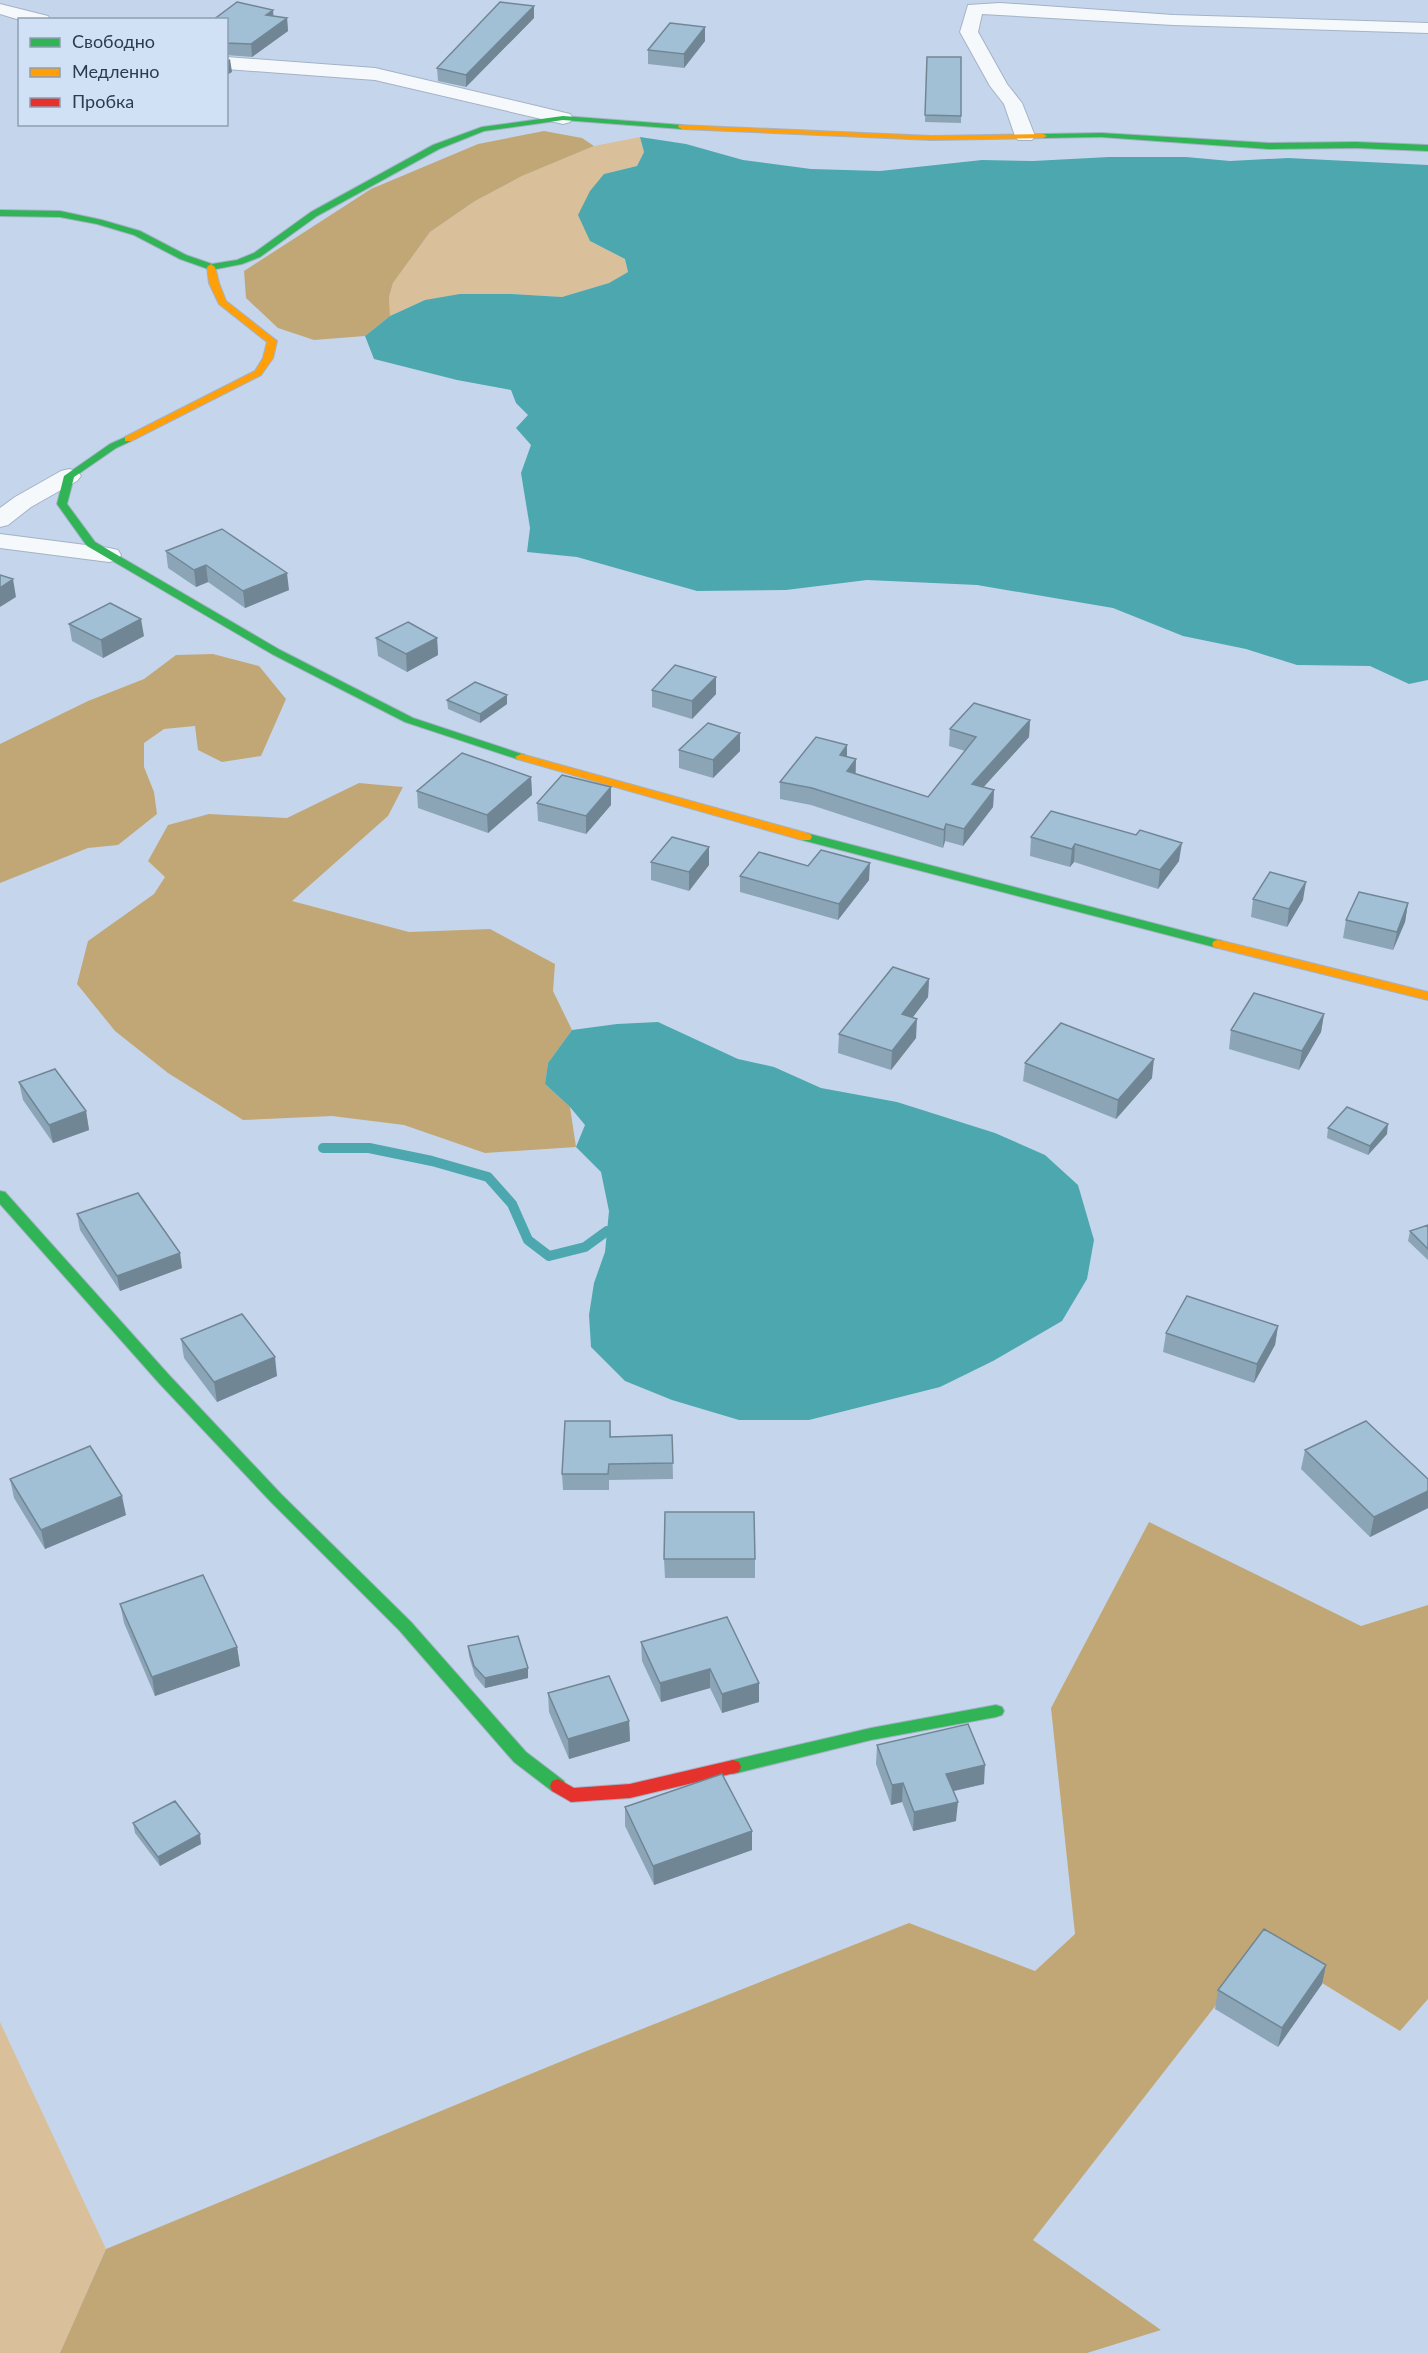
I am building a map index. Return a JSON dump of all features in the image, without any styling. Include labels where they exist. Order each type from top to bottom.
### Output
[{"type":"street","points":[[1025,136],[1013,103],[999,86],[969,32],[974,9],[1000,8],[1173,20],[1428,28]]},
{"type":"street","points":[[0,9],[34,18]]},
{"type":"street","points":[[228,63],[375,74],[563,118],[678,127],[932,138],[1101,135],[1269,146],[1356,145],[1428,148]]},
{"type":"street","points":[[0,213],[60,214],[137,233],[183,257],[211,267],[239,262],[257,255],[314,214],[369,182],[436,147],[495,123],[498,116],[488,100]]},
{"type":"street","points":[[482,129],[563,118]]},
{"type":"street","points":[[0,520],[23,502],[69,476],[113,446],[258,374],[268,358],[272,341],[222,302],[214,283],[211,267]]},
{"type":"street","points":[[69,476],[62,504],[91,544],[276,652],[409,720],[529,760],[715,813],[1140,925],[1428,996]]},
{"type":"street","points":[[0,541],[110,555]]},
{"type":"street","points":[[0,1195],[172,1388],[276,1498],[405,1626],[519,1757],[571,1795],[630,1791],[871,1734],[996,1712]]},
{"type":"shaded area","points":[[544,131],[582,138],[594,146],[522,176],[475,201],[430,232],[393,283],[389,297],[390,316],[365,336],[314,340],[278,328],[246,298],[244,271],[371,189],[478,144]]},
{"type":"shaded area","points":[[640,137],[644,152],[637,166],[604,174],[590,241],[625,259],[628,272],[609,283],[562,297],[512,294],[425,300],[390,316],[389,297],[393,283],[430,232],[475,201],[522,176],[594,146]]},
{"type":"shaded area","points":[[640,137],[686,144],[743,160],[811,169],[880,171],[982,160],[1033,161],[1109,157],[1186,157],[1230,161],[1288,158],[1428,165],[1428,680],[1409,684],[1370,666],[1297,665],[1246,649],[1183,636],[1113,608],[977,585],[867,580],[786,590],[697,591],[577,557],[527,552],[530,528],[521,473],[531,445],[516,428],[528,415],[516,403],[511,390],[457,380],[374,359],[365,336],[390,316],[425,300],[460,294],[562,297],[609,283],[628,272],[625,259],[590,241],[578,215],[590,191],[604,174],[637,166],[644,152]]},
{"type":"shaded area","points":[[213,654],[259,666],[286,699],[261,756],[222,762],[198,750],[195,726],[164,729],[144,743],[144,767],[154,792],[157,814],[118,845],[88,848],[0,883],[0,744],[88,701],[144,679],[176,655]]},
{"type":"shaded area","points":[[359,783],[403,787],[388,816],[292,901],[409,932],[490,929],[555,964],[553,991],[572,1030],[548,1063],[545,1084],[570,1107],[576,1147],[485,1153],[404,1125],[332,1116],[243,1120],[168,1073],[115,1031],[77,984],[88,941],[154,894],[165,877],[148,861],[168,825],[209,814],[287,818]]},
{"type":"shaded area","points":[[658,1022],[738,1059],[774,1067],[821,1088],[897,1102],[995,1133],[1045,1155],[1078,1185],[1094,1240],[1087,1279],[1062,1321],[993,1361],[940,1387],[809,1420],[739,1420],[672,1400],[625,1381],[591,1347],[589,1315],[594,1283],[605,1252],[609,1211],[601,1172],[576,1147],[585,1125],[570,1107],[545,1084],[548,1063],[572,1030],[617,1024]]},
{"type":"shaded area","points":[[1149,1522],[1361,1626],[1428,1605],[1428,1999],[1400,2031],[1262,1946],[1033,2240],[1161,2330],[1087,2353],[60,2353],[106,2249],[584,2052],[909,1923],[1035,1971],[1075,1934],[1051,1708]]},
{"type":"shaded area","points":[[0,2022],[106,2249],[60,2353],[0,2353]]},
{"type":"building","points":[[237,2],[273,10],[266,15],[287,18],[251,44],[228,43],[228,18],[216,18]]},
{"type":"building","points":[[500,2],[534,6],[466,75],[437,68]]},
{"type":"building","points":[[670,23],[705,27],[684,54],[648,50]]},
{"type":"building","points":[[927,57],[961,57],[961,116],[925,115]]},
{"type":"building","points":[[222,529],[287,573],[243,591],[206,565],[194,570],[166,551]]},
{"type":"building","points":[[0,575],[13,579],[0,588]]},
{"type":"building","points":[[110,603],[141,619],[101,640],[69,624]]},
{"type":"building","points":[[408,622],[437,638],[406,654],[376,638]]},
{"type":"building","points":[[675,665],[716,677],[692,701],[652,690]]},
{"type":"building","points":[[475,682],[507,695],[480,714],[447,700]]},
{"type":"building","points":[[974,703],[1030,720],[972,784],[994,790],[964,829],[946,824],[944,830],[812,788],[780,782],[816,737],[847,745],[840,755],[856,759],[847,771],[928,797],[976,737],[950,729]]},
{"type":"building","points":[[708,723],[740,733],[713,760],[679,750]]},
{"type":"building","points":[[462,753],[531,777],[487,815],[417,791]]},
{"type":"building","points":[[562,775],[611,787],[586,816],[537,803]]},
{"type":"building","points":[[1051,811],[1136,835],[1140,830],[1182,843],[1160,870],[1075,844],[1072,849],[1031,837]]},
{"type":"building","points":[[672,837],[709,847],[689,872],[651,862]]},
{"type":"building","points":[[821,850],[870,863],[839,904],[740,876],[759,852],[808,866]]},
{"type":"building","points":[[1270,872],[1306,882],[1289,909],[1253,899]]},
{"type":"building","points":[[1359,892],[1408,903],[1397,932],[1346,920]]},
{"type":"building","points":[[893,967],[929,979],[902,1014],[917,1019],[892,1051],[839,1034]]},
{"type":"building","points":[[1254,993],[1324,1014],[1302,1051],[1231,1030]]},
{"type":"building","points":[[1061,1023],[1154,1059],[1118,1100],[1025,1063]]},
{"type":"building","points":[[55,1069],[86,1111],[49,1125],[19,1082]]},
{"type":"building","points":[[1347,1107],[1388,1124],[1370,1146],[1328,1128]]},
{"type":"building","points":[[138,1193],[180,1253],[117,1276],[77,1214]]},
{"type":"building","points":[[1428,1225],[1428,1249],[1410,1231]]},
{"type":"building","points":[[1187,1296],[1278,1326],[1257,1364],[1166,1333]]},
{"type":"building","points":[[242,1314],[275,1357],[214,1382],[181,1339]]},
{"type":"building","points":[[565,1421],[610,1421],[610,1437],[672,1435],[673,1463],[609,1464],[608,1474],[562,1474]]},
{"type":"building","points":[[1366,1421],[1428,1479],[1428,1491],[1374,1517],[1305,1450]]},
{"type":"building","points":[[90,1446],[122,1496],[41,1530],[10,1479]]},
{"type":"building","points":[[665,1512],[754,1512],[755,1559],[664,1559]]},
{"type":"building","points":[[203,1575],[237,1647],[152,1677],[120,1604]]},
{"type":"building","points":[[727,1617],[759,1683],[722,1694],[710,1669],[660,1683],[641,1642]]},
{"type":"building","points":[[518,1636],[528,1668],[485,1678],[474,1666],[468,1646]]},
{"type":"building","points":[[609,1676],[629,1721],[568,1739],[548,1693]]},
{"type":"building","points":[[968,1724],[985,1765],[946,1774],[958,1802],[914,1812],[903,1783],[892,1785],[877,1745]]},
{"type":"building","points":[[722,1774],[752,1831],[653,1866],[625,1807]]},
{"type":"building","points":[[175,1801],[200,1834],[158,1857],[133,1823]]},
{"type":"building","points":[[1264,1929],[1326,1965],[1282,2028],[1218,1990]]},
{"type":"waterway","points":[[323,1148],[369,1148],[432,1161],[488,1177],[512,1204],[528,1240],[549,1256],[585,1247],[607,1231]]},
{"type":"traffic: fast","points":[[0,213],[60,214],[99,222],[137,233],[183,257],[211,267],[239,262],[257,255],[314,214],[436,147],[482,129],[563,118],[682,127]]},
{"type":"traffic: fast","points":[[1043,136],[1101,135],[1269,146],[1356,145],[1428,148]]},
{"type":"traffic: fast","points":[[128,439],[113,446],[69,476],[62,504],[91,544],[276,652],[409,720],[521,757]]},
{"type":"traffic: fast","points":[[806,837],[1218,944]]},
{"type":"traffic: fast","points":[[0,1195],[164,1379],[276,1498],[405,1626],[520,1757],[558,1786]]},
{"type":"traffic: fast","points":[[733,1767],[871,1734],[996,1711]]},
{"type":"traffic: slow","points":[[682,127],[932,138],[1043,136]]},
{"type":"traffic: slow","points":[[128,439],[258,373],[268,358],[272,341],[222,302],[214,283],[211,267]]},
{"type":"traffic: slow","points":[[521,757],[806,837]]},
{"type":"traffic: slow","points":[[1218,944],[1428,996]]},
{"type":"traffic: jam","points":[[558,1786],[571,1795],[630,1791],[733,1767]]}]
